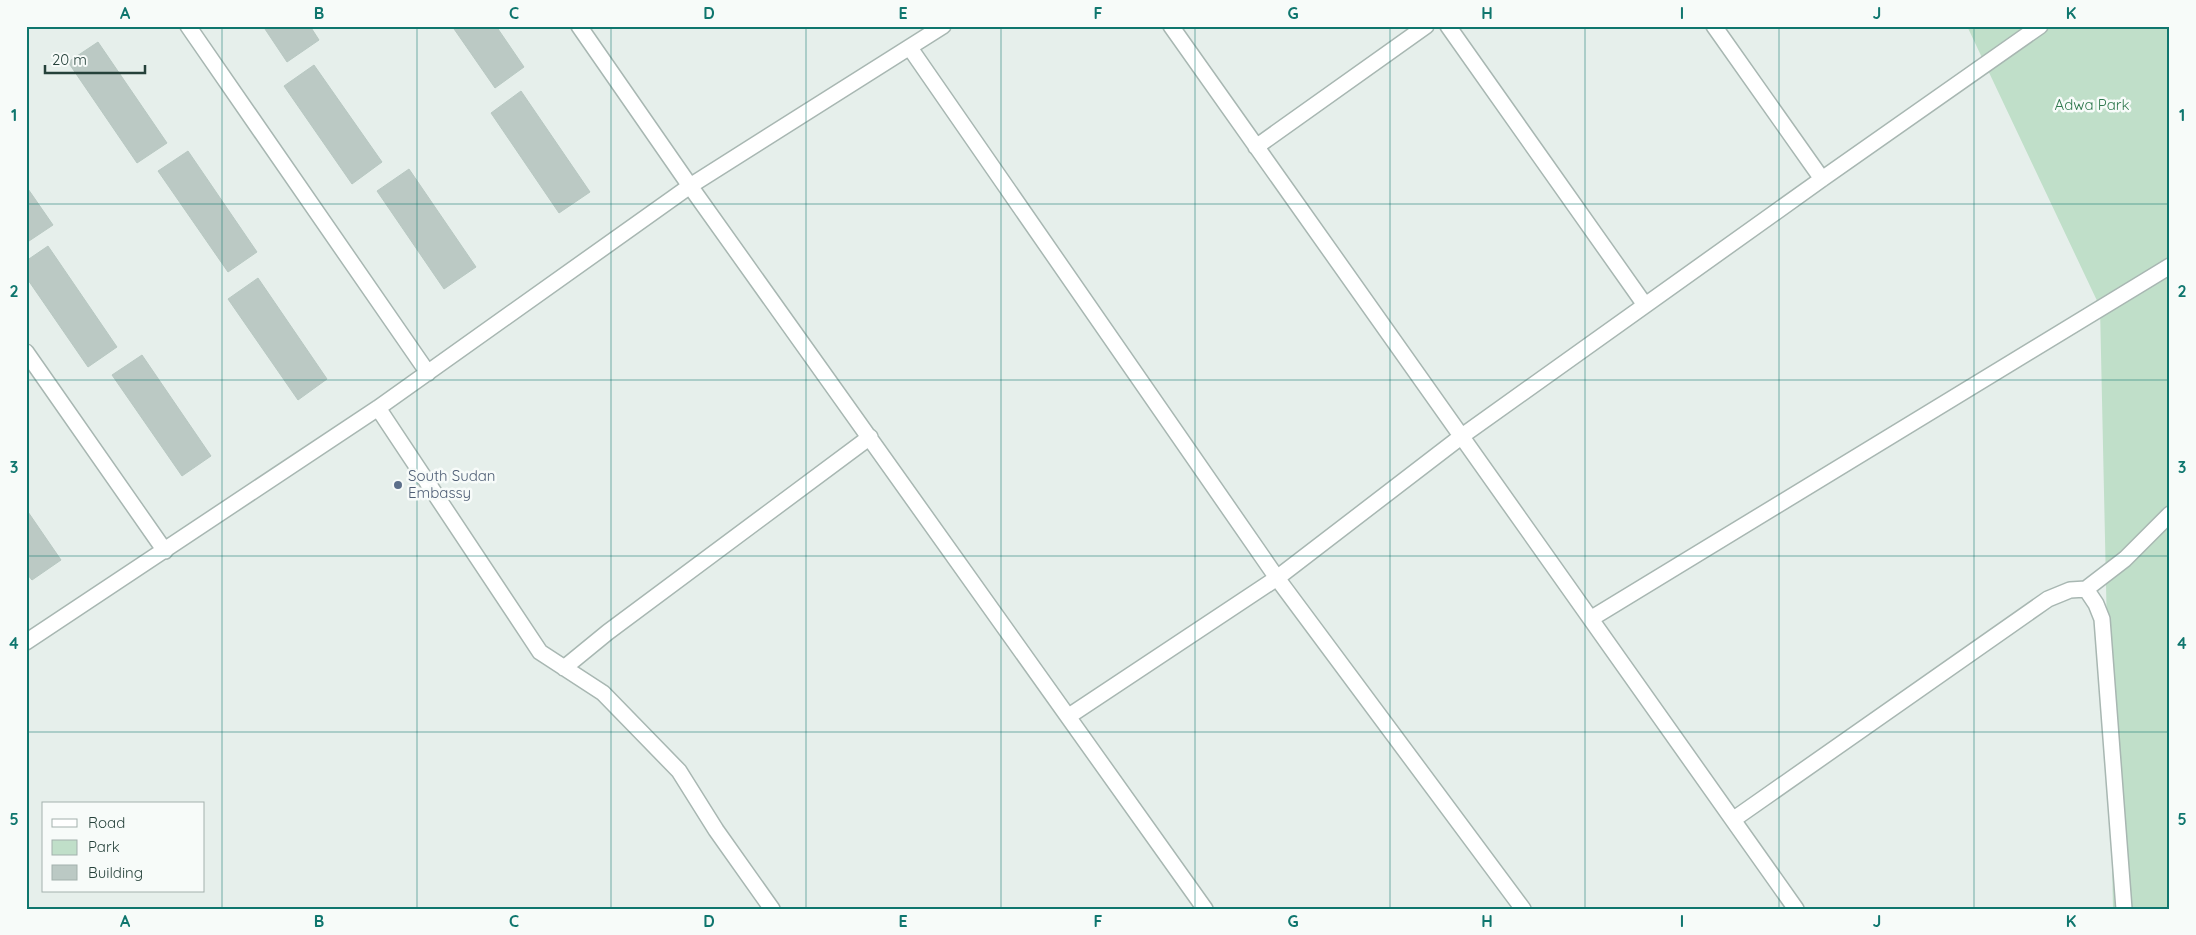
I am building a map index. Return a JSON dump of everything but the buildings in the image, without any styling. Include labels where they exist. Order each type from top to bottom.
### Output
[{"type":"street","points":[[188,26],[428,373]]},
{"type":"street","points":[[579,26],[690,186],[870,436],[1205,909]]},
{"type":"street","points":[[26,642],[166,551],[378,408],[690,186],[944,26]]},
{"type":"street","points":[[1171,26],[1592,618],[1796,909]]},
{"type":"street","points":[[1256,146],[1426,26]]},
{"type":"street","points":[[1448,26],[1645,305]]},
{"type":"street","points":[[1714,26],[1822,179]]},
{"type":"street","points":[[1069,716],[1277,578],[1462,436],[2040,26]]},
{"type":"street","points":[[910,48],[1277,578],[1523,909]]},
{"type":"street","points":[[1592,618],[2170,266]]},
{"type":"street","points":[[26,352],[166,551]]},
{"type":"street","points":[[378,408],[540,652],[603,693],[679,772],[716,830],[772,909]]},
{"type":"street","points":[[564,668],[608,632],[870,436]]},
{"type":"street","points":[[1734,819],[2048,599],[2070,590],[2086,589],[2124,559],[2170,514]]},
{"type":"street","points":[[2086,589],[2096,604],[2102,618],[2124,909]]},
{"type":"green space","name":"Adwa Park","points":[[1967,26],[2170,26],[2170,909],[2113,909],[2100,307]]},
{"type":"place","name":"South Sudan Embassy","points":[[398,485]]}]
